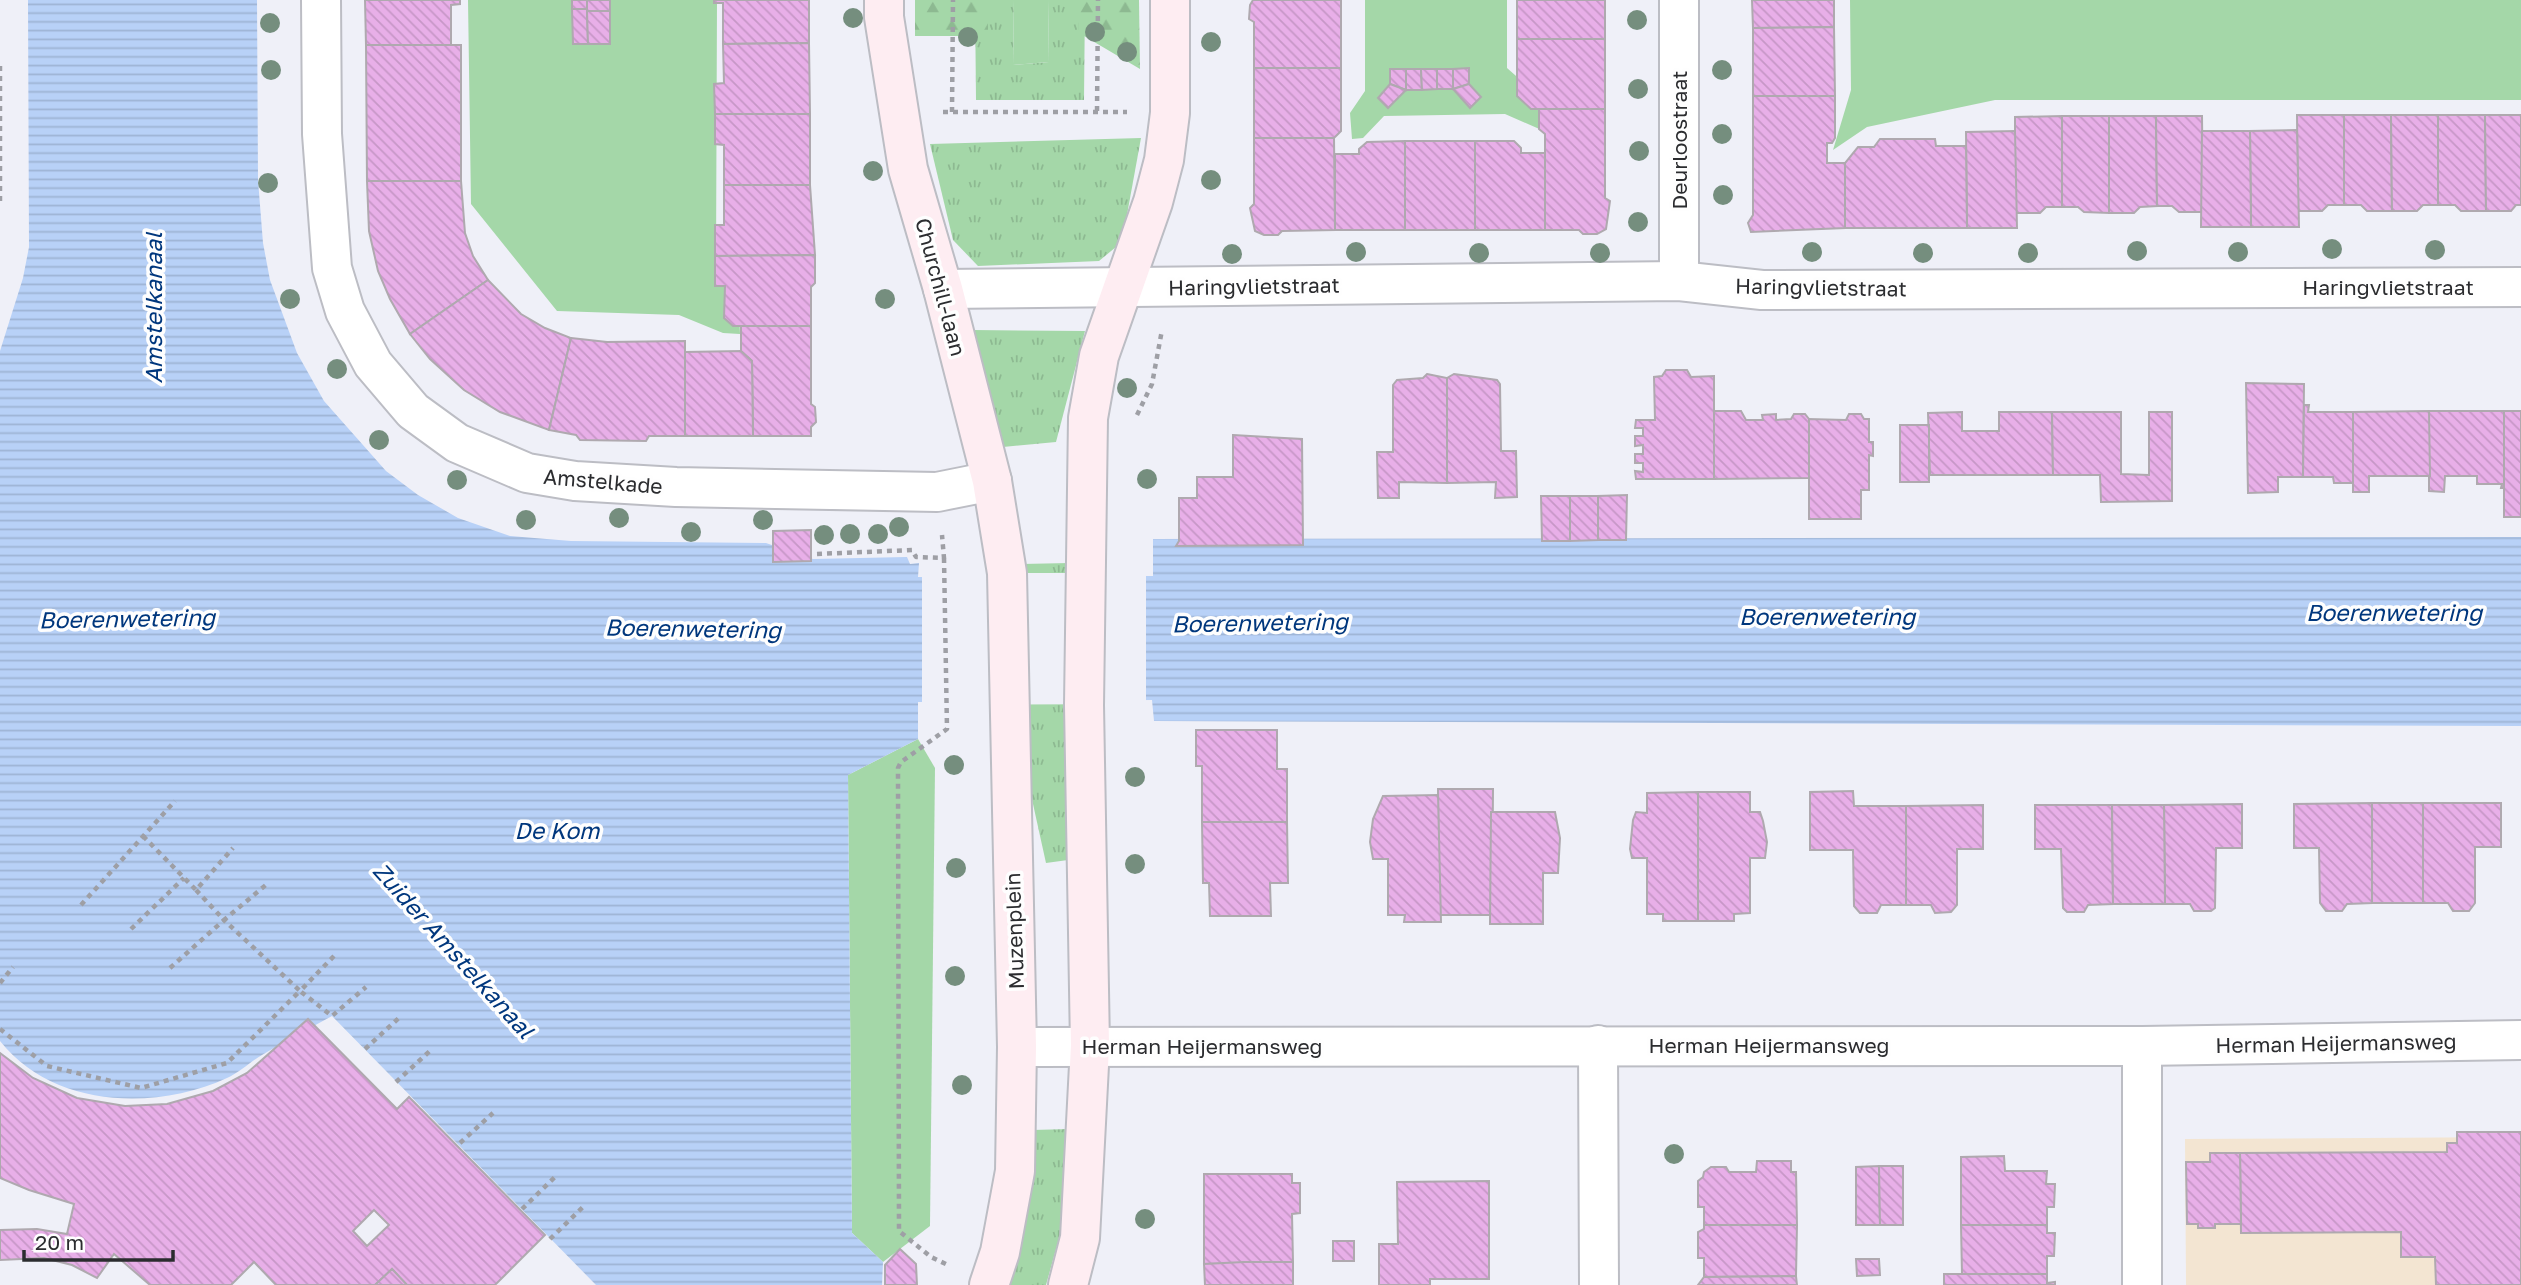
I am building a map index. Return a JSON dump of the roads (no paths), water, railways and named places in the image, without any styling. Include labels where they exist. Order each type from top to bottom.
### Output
[{"type":"street","name":"Amstelkade","points":[[321,0],[322,134],[332,268],[345,312],[373,364],[412,411],[457,443],[527,473],[575,481],[676,487],[937,492],[992,481]]},
{"type":"street","name":"Churchill-laan","points":[[884,0],[884,17],[908,169],[943,289],[992,481],[1007,573]]},
{"type":"street","points":[[1068,1285],[1080,1238],[1090,1046],[1084,705],[1088,418],[1100,356],[1121,288],[1153,202],[1164,160],[1170,113],[1170,0]]},
{"type":"street","name":"Deurloostraat","points":[[1679,0],[1679,281]]},
{"type":"street","name":"Haringvlietstraat","points":[[943,289],[1679,281],[1762,290],[2521,287]]},
{"type":"street","name":"Muzenplein","points":[[989,1285],[1000,1252],[1015,1171],[1017,1047],[1007,573]]},
{"type":"street","name":"Herman Heijermansweg","points":[[1017,1047],[2142,1046],[2521,1040]]},
{"type":"street","points":[[1598,1045],[1599,1285]]},
{"type":"street","points":[[2142,1046],[2142,1285]]},
{"type":"water","name":"De Kom","points":[[28,0],[257,0],[258,180],[263,243],[270,280],[297,353],[324,401],[386,471],[418,495],[458,518],[510,536],[571,541],[766,543],[813,559],[907,557],[910,564],[919,563],[918,577],[1153,576],[1153,539],[2521,537],[2521,726],[1154,721],[1152,700],[918,702],[918,739],[848,775],[852,1233],[883,1262],[882,1285],[596,1285],[332,1016],[227,1078],[199,1089],[169,1096],[106,1097],[76,1091],[48,1080],[22,1063],[0,1041],[0,351],[23,278],[29,247]]},
{"type":"water label","name":"Amstelkanaal","points":[[153,308]]},
{"type":"water label","name":"Boerenwetering","points":[[2394,612]]},
{"type":"water label","name":"Boerenwetering","points":[[1827,616]]},
{"type":"water label","name":"Boerenwetering","points":[[127,618]]},
{"type":"water label","name":"Boerenwetering","points":[[1260,622]]},
{"type":"water label","name":"Boerenwetering","points":[[693,628]]},
{"type":"water label","name":"Zuider Amstelkanaal","points":[[454,950]]}]
